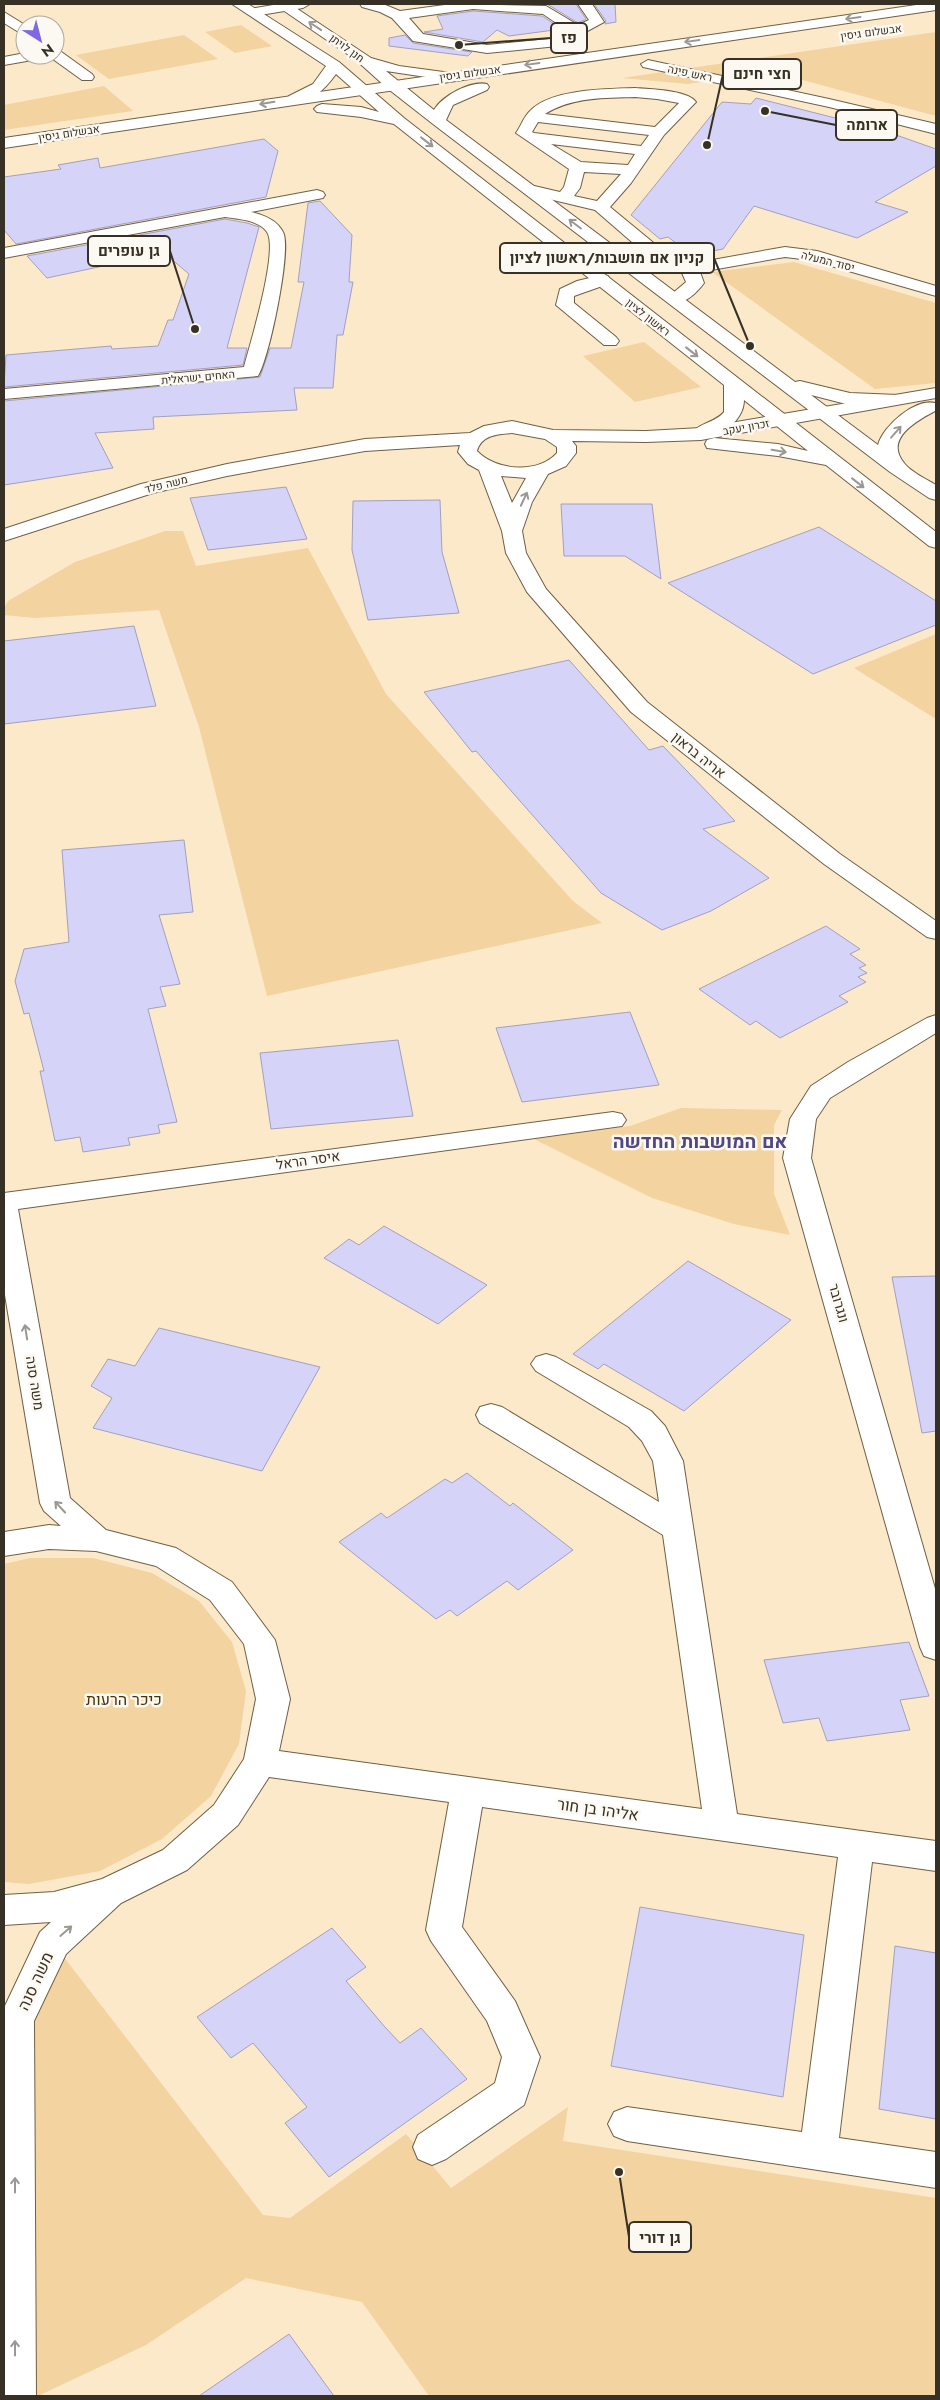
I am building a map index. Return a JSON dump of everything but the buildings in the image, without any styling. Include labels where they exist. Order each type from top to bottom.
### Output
[{"type":"street","name":"חנן לויתן","points":[[238,4],[254,12],[334,65],[363,89]]},
{"type":"street","points":[[254,12],[284,5],[303,4]]},
{"type":"street","points":[[367,4],[389,9],[400,15],[418,38],[487,49],[563,42],[578,31],[597,22],[585,4]]},
{"type":"street","points":[[908,4],[933,6]]},
{"type":"street","name":"חנן לויתן","points":[[284,5],[360,57],[409,97]]},
{"type":"street","points":[[400,15],[473,5],[546,10],[578,31]]},
{"type":"street","name":"אבשלום גיסין","points":[[4,143],[603,53],[876,9],[933,6]]},
{"type":"street","points":[[4,16],[15,24]]},
{"type":"street","points":[[563,42],[572,48],[603,53]]},
{"type":"street","points":[[360,57],[384,67],[446,76]]},
{"type":"street","name":"ראש פינה","points":[[686,58],[640,65],[829,103],[936,129]]},
{"type":"street","points":[[65,62],[87,78]]},
{"type":"street","points":[[294,99],[314,92],[323,85],[334,65]]},
{"type":"street","name":"אבשלום גיסין","points":[[4,156],[322,109],[501,85]]},
{"type":"street","points":[[438,121],[440,109],[448,101],[482,87]]},
{"type":"street","name":"ראשון לציון","points":[[363,89],[399,121],[785,426],[936,542]]},
{"type":"street","points":[[829,103],[851,91]]},
{"type":"street","points":[[600,207],[632,170],[659,132],[689,102],[683,99],[656,94],[616,92],[560,101],[537,113],[524,133],[577,167],[632,170]]},
{"type":"street","points":[[409,97],[438,121],[897,468],[936,494]]},
{"type":"street","points":[[560,101],[619,108]]},
{"type":"street","points":[[322,109],[361,112],[399,121]]},
{"type":"street","points":[[658,113],[677,115]]},
{"type":"street","points":[[534,117],[659,132]]},
{"type":"street","points":[[528,136],[646,151]]},
{"type":"street","points":[[564,198],[572,188],[577,167]]},
{"type":"street","points":[[530,190],[600,207],[661,258],[688,269],[694,276],[695,283],[689,290],[675,299]]},
{"type":"street","name":"האחים ישראלית","points":[[4,253],[316,195]]},
{"type":"street","name":"האחים ישראלית","points":[[4,394],[252,372],[279,255],[276,233],[267,224],[252,217],[224,212]]},
{"type":"street","name":"יסוד המעלה","points":[[688,269],[785,252],[811,255],[936,291]]},
{"type":"street","points":[[602,280],[583,284],[566,293],[565,305],[610,341]]},
{"type":"street","points":[[778,377],[806,388],[836,396],[870,400],[892,399]]},
{"type":"street","points":[[707,439],[732,415],[737,400],[733,385]]},
{"type":"street","name":"זכרון יעקב","points":[[830,417],[892,399],[934,402]]},
{"type":"street","points":[[897,468],[888,454],[888,443],[892,434],[934,402]]},
{"type":"street","name":"זכרון יעקב","points":[[565,455],[608,448],[667,448],[830,417],[934,402]]},
{"type":"street","name":"זכרון יעקב","points":[[472,447],[491,431],[512,428],[527,428],[554,435],[707,439]]},
{"type":"street","points":[[472,447],[472,460],[487,468],[514,472],[541,469],[558,462],[565,455],[566,448],[562,441],[554,435]]},
{"type":"street","points":[[707,439],[778,450],[833,463]]},
{"type":"street","name":"משה פלד","points":[[4,535],[148,488],[308,454],[472,447]]},
{"type":"street","name":"אריה בראון","points":[[487,468],[496,484],[512,531],[516,553],[537,592],[639,707],[832,859],[936,932]]},
{"type":"street","points":[[512,531],[522,502],[541,469]]},
{"type":"street","name":"משה פלד","points":[[4,540],[28,528]]},
{"type":"street","name":"ונגרובר","points":[[936,1023],[857,1068],[820,1092],[803,1120],[797,1158],[936,1647]]},
{"type":"street","name":"איסר הראל","points":[[4,1202],[613,1120]]},
{"type":"street","name":"משה סנה","points":[[4,1208],[55,1503],[96,1539]]},
{"type":"street","points":[[546,1364],[640,1419],[654,1434],[668,1461],[722,1826]]},
{"type":"street","points":[[491,1415],[678,1529]]},
{"type":"street","points":[[4,1544],[49,1537],[96,1539],[165,1556],[221,1591],[259,1640],[273,1699],[260,1762],[226,1815],[175,1860],[110,1892],[54,1907],[4,1910]]},
{"type":"street","name":"אליהו בן חור","points":[[260,1762],[936,1856]]},
{"type":"street","points":[[432,2147],[511,2093],[521,2057],[502,2012],[444,1930],[468,1791]]},
{"type":"street","points":[[818,2154],[857,1845]]},
{"type":"street","name":"משה סנה","points":[[14,2396],[16,2021],[53,1943],[110,1892]]},
{"type":"street","points":[[627,2124],[818,2154],[936,2170]]},
{"type":"green space","points":[[241,25],[272,46],[235,53],[205,32]]},
{"type":"green space","points":[[936,32],[936,116],[769,71],[688,84],[622,78]]},
{"type":"green space","points":[[184,35],[218,59],[109,79],[76,55]]},
{"type":"green space","points":[[104,86],[133,111],[4,130],[4,105]]},
{"type":"green space","points":[[794,262],[936,303],[936,383],[875,389],[712,272]]},
{"type":"green space","points":[[644,342],[701,387],[635,402],[583,356]]},
{"type":"green space","points":[[165,531],[183,531],[196,566],[308,548],[386,694],[573,901],[602,923],[267,996],[199,727],[159,610],[35,618],[4,615],[4,608],[8,601],[75,562]]},
{"type":"green space","points":[[936,634],[936,719],[854,668]]},
{"type":"green space","points":[[681,1108],[782,1110],[774,1125],[774,1194],[790,1235],[734,1224],[652,1198],[534,1139],[630,1126]]},
{"type":"green space","name":"כיכר הרעות","points":[[30,1558],[93,1558],[152,1573],[199,1601],[232,1642],[246,1691],[239,1744],[211,1796],[162,1839],[100,1871],[29,1884],[4,1882],[4,1564]]},
{"type":"green space","points":[[53,1943],[263,2215],[290,2218],[406,2134],[451,2188],[568,2107],[563,2141],[936,2198],[936,2396],[429,2396],[362,2302],[246,2278],[146,2345],[38,2396],[15,2396],[16,2021]]},
{"type":"place","name":"פז","points":[[459,45]]},
{"type":"place","name":"ארומה","points":[[765,111]]},
{"type":"place","name":"חצי חינם","points":[[707,145]]},
{"type":"place","name":"גן עופרים","points":[[195,329]]},
{"type":"place","name":"קניון אם מושבות/ראשון לציון","points":[[750,346]]},
{"type":"place","name":"גן דורי","points":[[619,2172]]},
{"type":"district","name":"אם המושבות החדשה","points":[[700,1141]]}]
